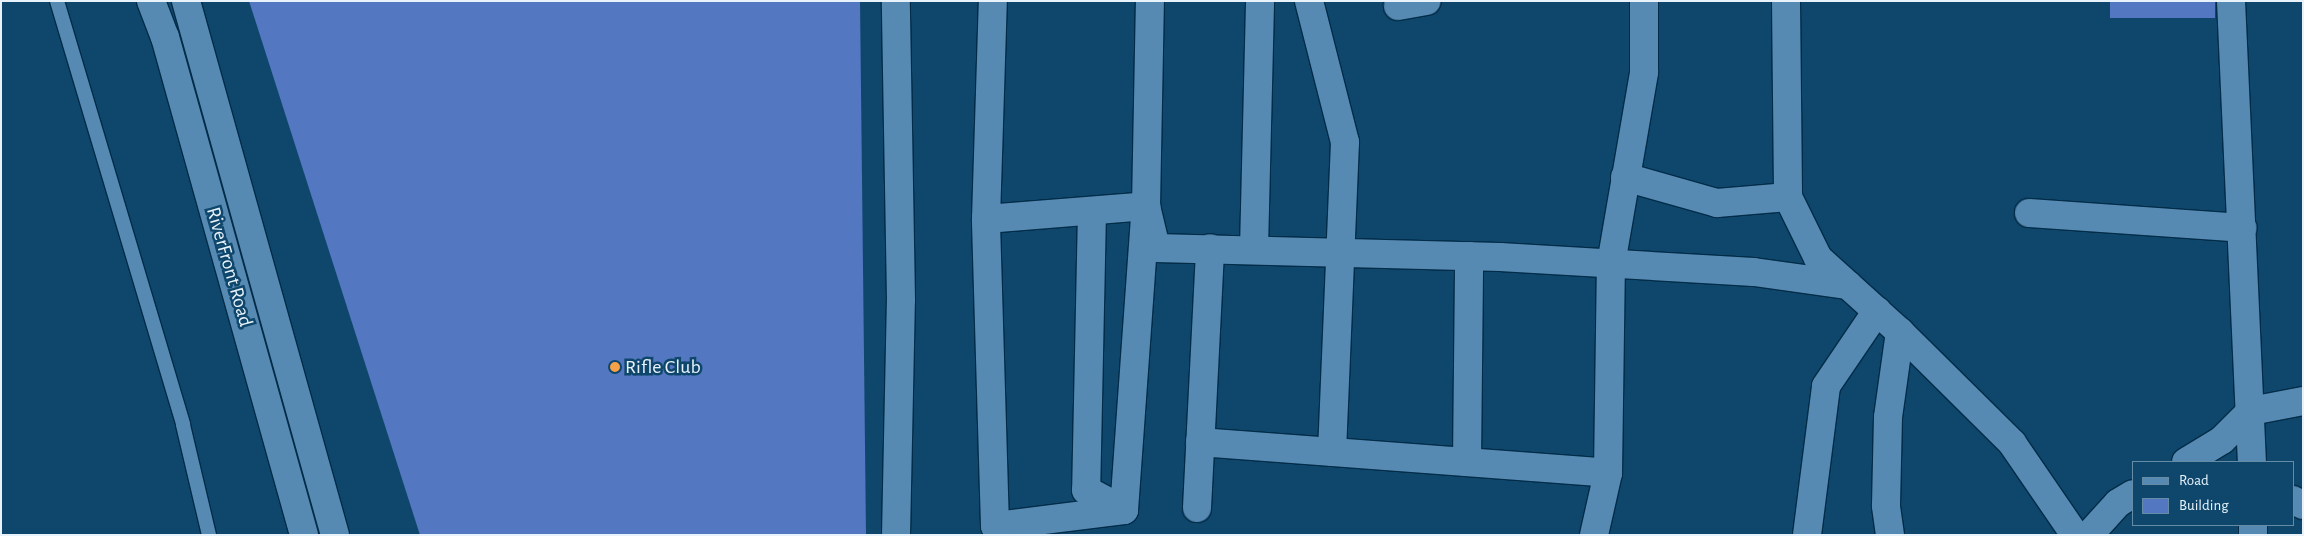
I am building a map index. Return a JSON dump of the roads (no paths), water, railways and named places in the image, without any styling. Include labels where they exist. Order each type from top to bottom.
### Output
[{"type":"street","name":"RiverFront Road","points":[[151,1],[168,46],[304,535]]},
{"type":"street","name":"RiverFront Road","points":[[186,1],[335,535]]},
{"type":"street","points":[[896,1],[901,300],[896,535]]},
{"type":"street","points":[[993,1],[986,220],[995,526],[1124,510]]},
{"type":"street","points":[[1124,510],[1146,206],[1150,1]]},
{"type":"street","points":[[1254,249],[1260,1]]},
{"type":"street","points":[[1309,1],[1345,142],[1342,252],[1332,452]]},
{"type":"street","points":[[1398,6],[1427,1]]},
{"type":"street","points":[[1594,535],[1608,473],[1611,264],[1644,72],[1644,1]]},
{"type":"street","points":[[1786,1],[1788,197],[1818,258],[1900,332],[2012,443],[2075,535]]},
{"type":"street","points":[[2231,1],[2252,461]]},
{"type":"street","points":[[1625,176],[1717,203],[1788,197]]},
{"type":"street","points":[[986,220],[1146,206]]},
{"type":"street","points":[[1146,206],[1156,248],[1254,249],[1469,256],[1754,272],[1848,285]]},
{"type":"street","points":[[1092,211],[1086,490],[1124,510]]},
{"type":"street","points":[[2029,213],[2242,228]]},
{"type":"street","points":[[1197,508],[1210,248]]},
{"type":"street","points":[[1466,462],[1469,256]]},
{"type":"street","points":[[1807,535],[1826,386],[1877,311]]},
{"type":"street","points":[[1890,535],[1886,505],[1888,417],[1900,332]]},
{"type":"street","points":[[2188,461],[2222,440],[2251,411],[2303,401]]},
{"type":"street","points":[[1200,442],[1608,473]]},
{"type":"street","points":[[2089,535],[2118,503],[2132,495]]},
{"type":"lane","points":[[57,1],[183,425],[209,535]]},
{"type":"place","name":"Rifle Club","points":[[615,367]]}]
